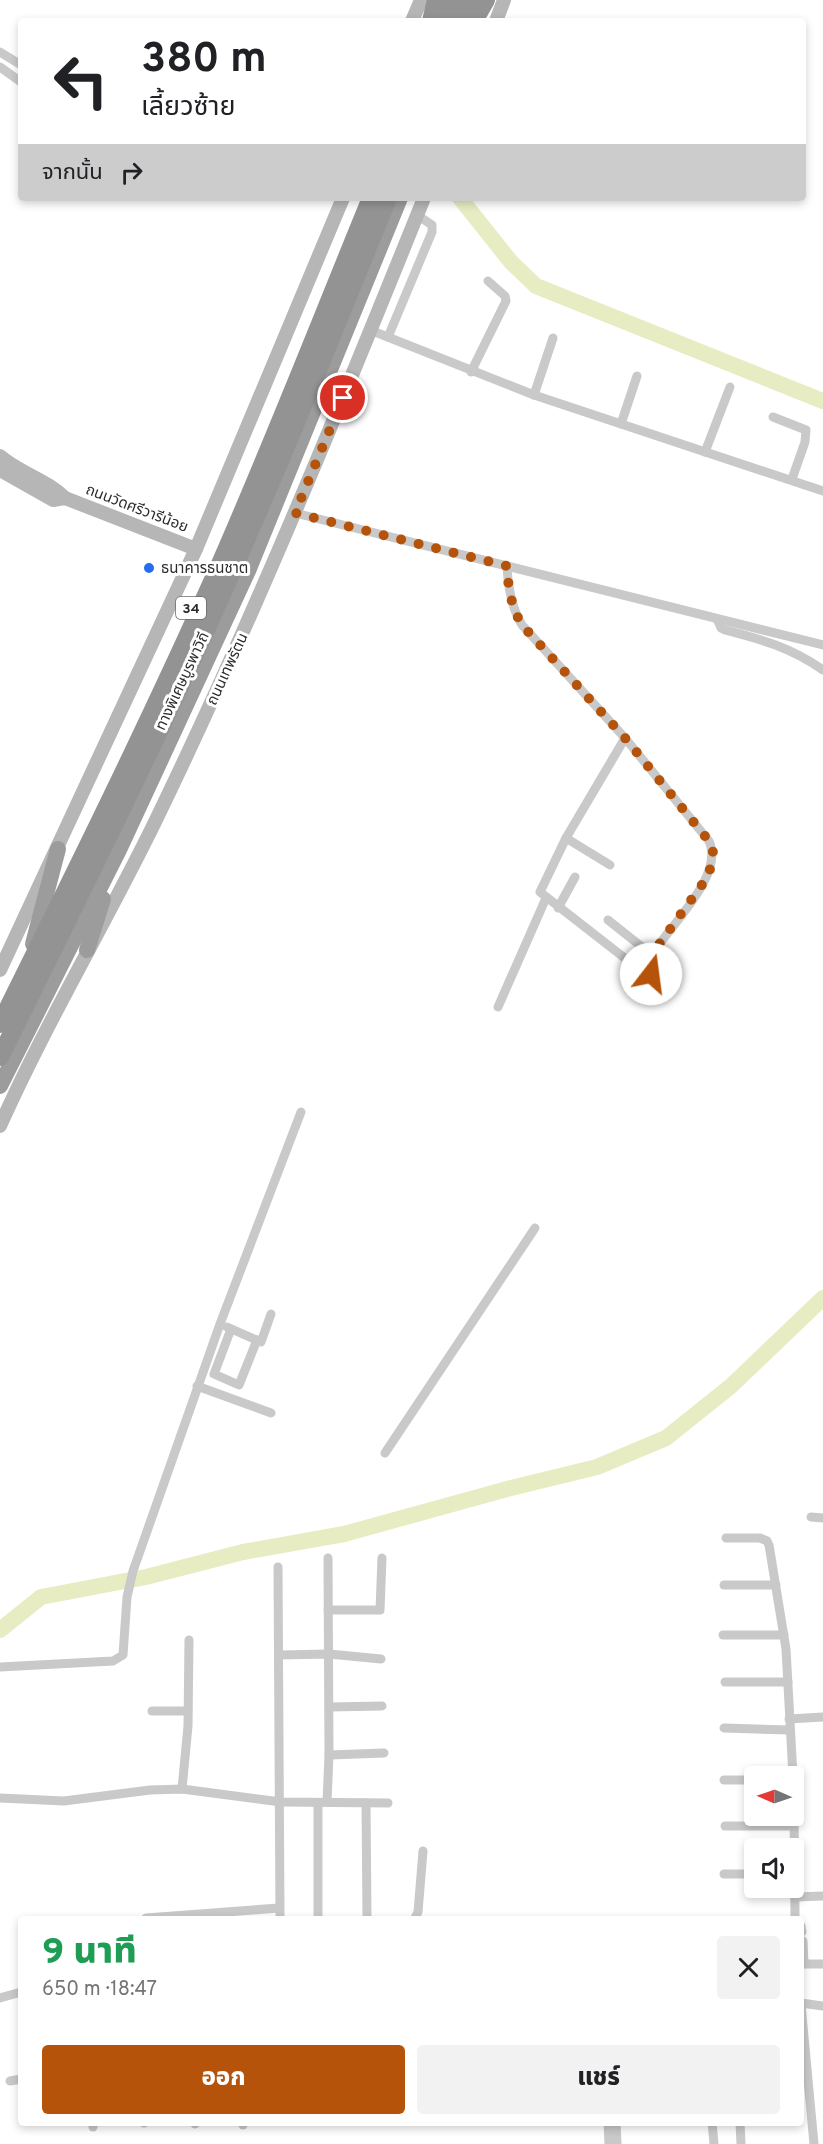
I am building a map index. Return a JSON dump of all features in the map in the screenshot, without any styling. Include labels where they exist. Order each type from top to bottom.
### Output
[{"type":"highway","points":[[432,18],[436,0]]},
{"type":"highway","points":[[439,18],[446,0]]},
{"type":"highway","points":[[444,18],[452,0]]},
{"type":"highway","points":[[461,18],[468,0]]},
{"type":"highway","points":[[475,18],[484,0]]},
{"type":"highway","name":"34","points":[[0,1011],[215,558],[364,201]]},
{"type":"highway","name":"ทางพิเศษบูรพาวิถี","points":[[0,1023],[99,826],[196,616],[286,407],[370,201]]},
{"type":"highway","name":"ทางพิเศษบูรพาวิถี","points":[[0,1057],[113,830],[231,574],[387,201]]},
{"type":"highway","name":"ถนนเทพรัตน","points":[[0,1086],[119,850],[248,571],[399,201]]},
{"type":"highway","points":[[33,944],[58,849]]},
{"type":"highway","points":[[87,950],[119,850]]},
{"type":"main road","points":[[413,18],[421,0]]},
{"type":"main road","points":[[497,18],[504,0]]},
{"type":"main road","name":"34","points":[[0,970],[196,549],[342,201]]},
{"type":"main road","name":"ถนนเทพรัตน","points":[[1,1123],[87,950],[123,886],[232,658],[295,513],[423,201]]},
{"type":"main road","name":"ถนนวัดศรีวารีน้อย","points":[[0,456],[19,470],[57,490],[65,498],[196,549]]},
{"type":"main road","name":"ถนนวัดศรีวารีน้อย","points":[[0,470],[53,500],[65,498]]},
{"type":"street","points":[[0,52],[18,63]]},
{"type":"street","points":[[0,67],[18,79]]},
{"type":"street","points":[[388,337],[432,232],[432,225],[417,215]]},
{"type":"street","points":[[471,372],[506,301],[505,296],[488,281]]},
{"type":"street","points":[[370,330],[471,372],[534,395],[823,491]]},
{"type":"street","points":[[534,395],[553,338]]},
{"type":"street","points":[[621,424],[637,376]]},
{"type":"street","points":[[705,452],[730,387]]},
{"type":"street","points":[[773,417],[806,430],[805,442],[792,479]]},
{"type":"street","points":[[295,513],[823,645]]},
{"type":"street","points":[[507,566],[509,592],[522,625],[625,738],[709,841],[713,851],[709,875],[652,955],[649,977],[540,892],[566,838],[625,738]]},
{"type":"street","points":[[717,619],[718,625],[725,630],[773,642],[790,649],[823,670]]},
{"type":"street","points":[[566,838],[610,865]]},
{"type":"street","points":[[558,908],[575,877]]},
{"type":"street","points":[[498,1007],[546,898]]},
{"type":"street","points":[[608,920],[652,955]]},
{"type":"street","points":[[0,1667],[113,1661],[118,1659],[124,1651],[127,1597],[133,1571],[197,1386],[302,1112]]},
{"type":"street","points":[[385,1454],[535,1228]]},
{"type":"street","points":[[220,1324],[261,1342],[271,1314]]},
{"type":"street","points":[[231,1329],[214,1374],[239,1385],[257,1340]]},
{"type":"street","points":[[197,1386],[271,1413]]},
{"type":"street","points":[[811,1516],[823,1518]]},
{"type":"street","points":[[726,1538],[760,1538],[767,1541],[784,1635],[792,1766]]},
{"type":"street","points":[[318,1916],[323,1802],[329,1755],[328,1558]]},
{"type":"street","points":[[328,1610],[380,1610],[382,1558]]},
{"type":"street","points":[[278,1567],[280,1916]]},
{"type":"street","points":[[724,1585],[776,1585]]},
{"type":"street","points":[[723,1635],[784,1635]]},
{"type":"street","points":[[182,1789],[188,1710],[189,1640]]},
{"type":"street","points":[[279,1655],[329,1654],[381,1659]]},
{"type":"street","points":[[724,1682],[788,1682]]},
{"type":"street","points":[[328,1707],[382,1706]]},
{"type":"street","points":[[152,1711],[188,1710]]},
{"type":"street","points":[[789,1719],[823,1717]]},
{"type":"street","points":[[724,1728],[790,1730]]},
{"type":"street","points":[[329,1755],[384,1753]]},
{"type":"street","points":[[724,1780],[744,1780]]},
{"type":"street","points":[[0,1798],[64,1801],[139,1791],[182,1789],[281,1802],[388,1803]]},
{"type":"street","points":[[366,1803],[367,1916]]},
{"type":"street","points":[[725,1826],[744,1826]]},
{"type":"street","points":[[794,1826],[794,1838]]},
{"type":"street","points":[[416,1916],[423,1851]]},
{"type":"street","points":[[724,1874],[744,1874]]},
{"type":"street","points":[[804,1897],[823,1896]]},
{"type":"street","points":[[795,1898],[795,1916]]},
{"type":"street","points":[[173,1916],[279,1908]]},
{"type":"street","points":[[804,1964],[823,1964]]},
{"type":"street","points":[[0,1998],[18,1993]]},
{"type":"street","points":[[804,2004],[823,2006]]},
{"type":"street","points":[[804,2036],[814,2144]]},
{"type":"street","points":[[10,2082],[18,2080]]},
{"type":"street","points":[[608,2126],[609,2144]]},
{"type":"street","points":[[616,2126],[617,2144]]},
{"type":"street","points":[[712,2126],[714,2144]]},
{"type":"street","points":[[740,2126],[741,2144]]},
{"type":"waterway","points":[[462,201],[511,262],[536,286],[823,401]]},
{"type":"waterway","points":[[0,1630],[41,1597],[146,1577],[243,1552],[344,1534],[597,1467],[666,1438],[731,1386],[823,1298]]},
{"type":"place","name":"ธนาคารธนชาต","points":[[149,568]]},
{"type":"route","points":[[343,398],[295,513],[507,566],[509,592],[522,625],[558,668],[625,738],[709,841],[713,851],[713,860],[709,875],[652,955],[651,974]]}]
